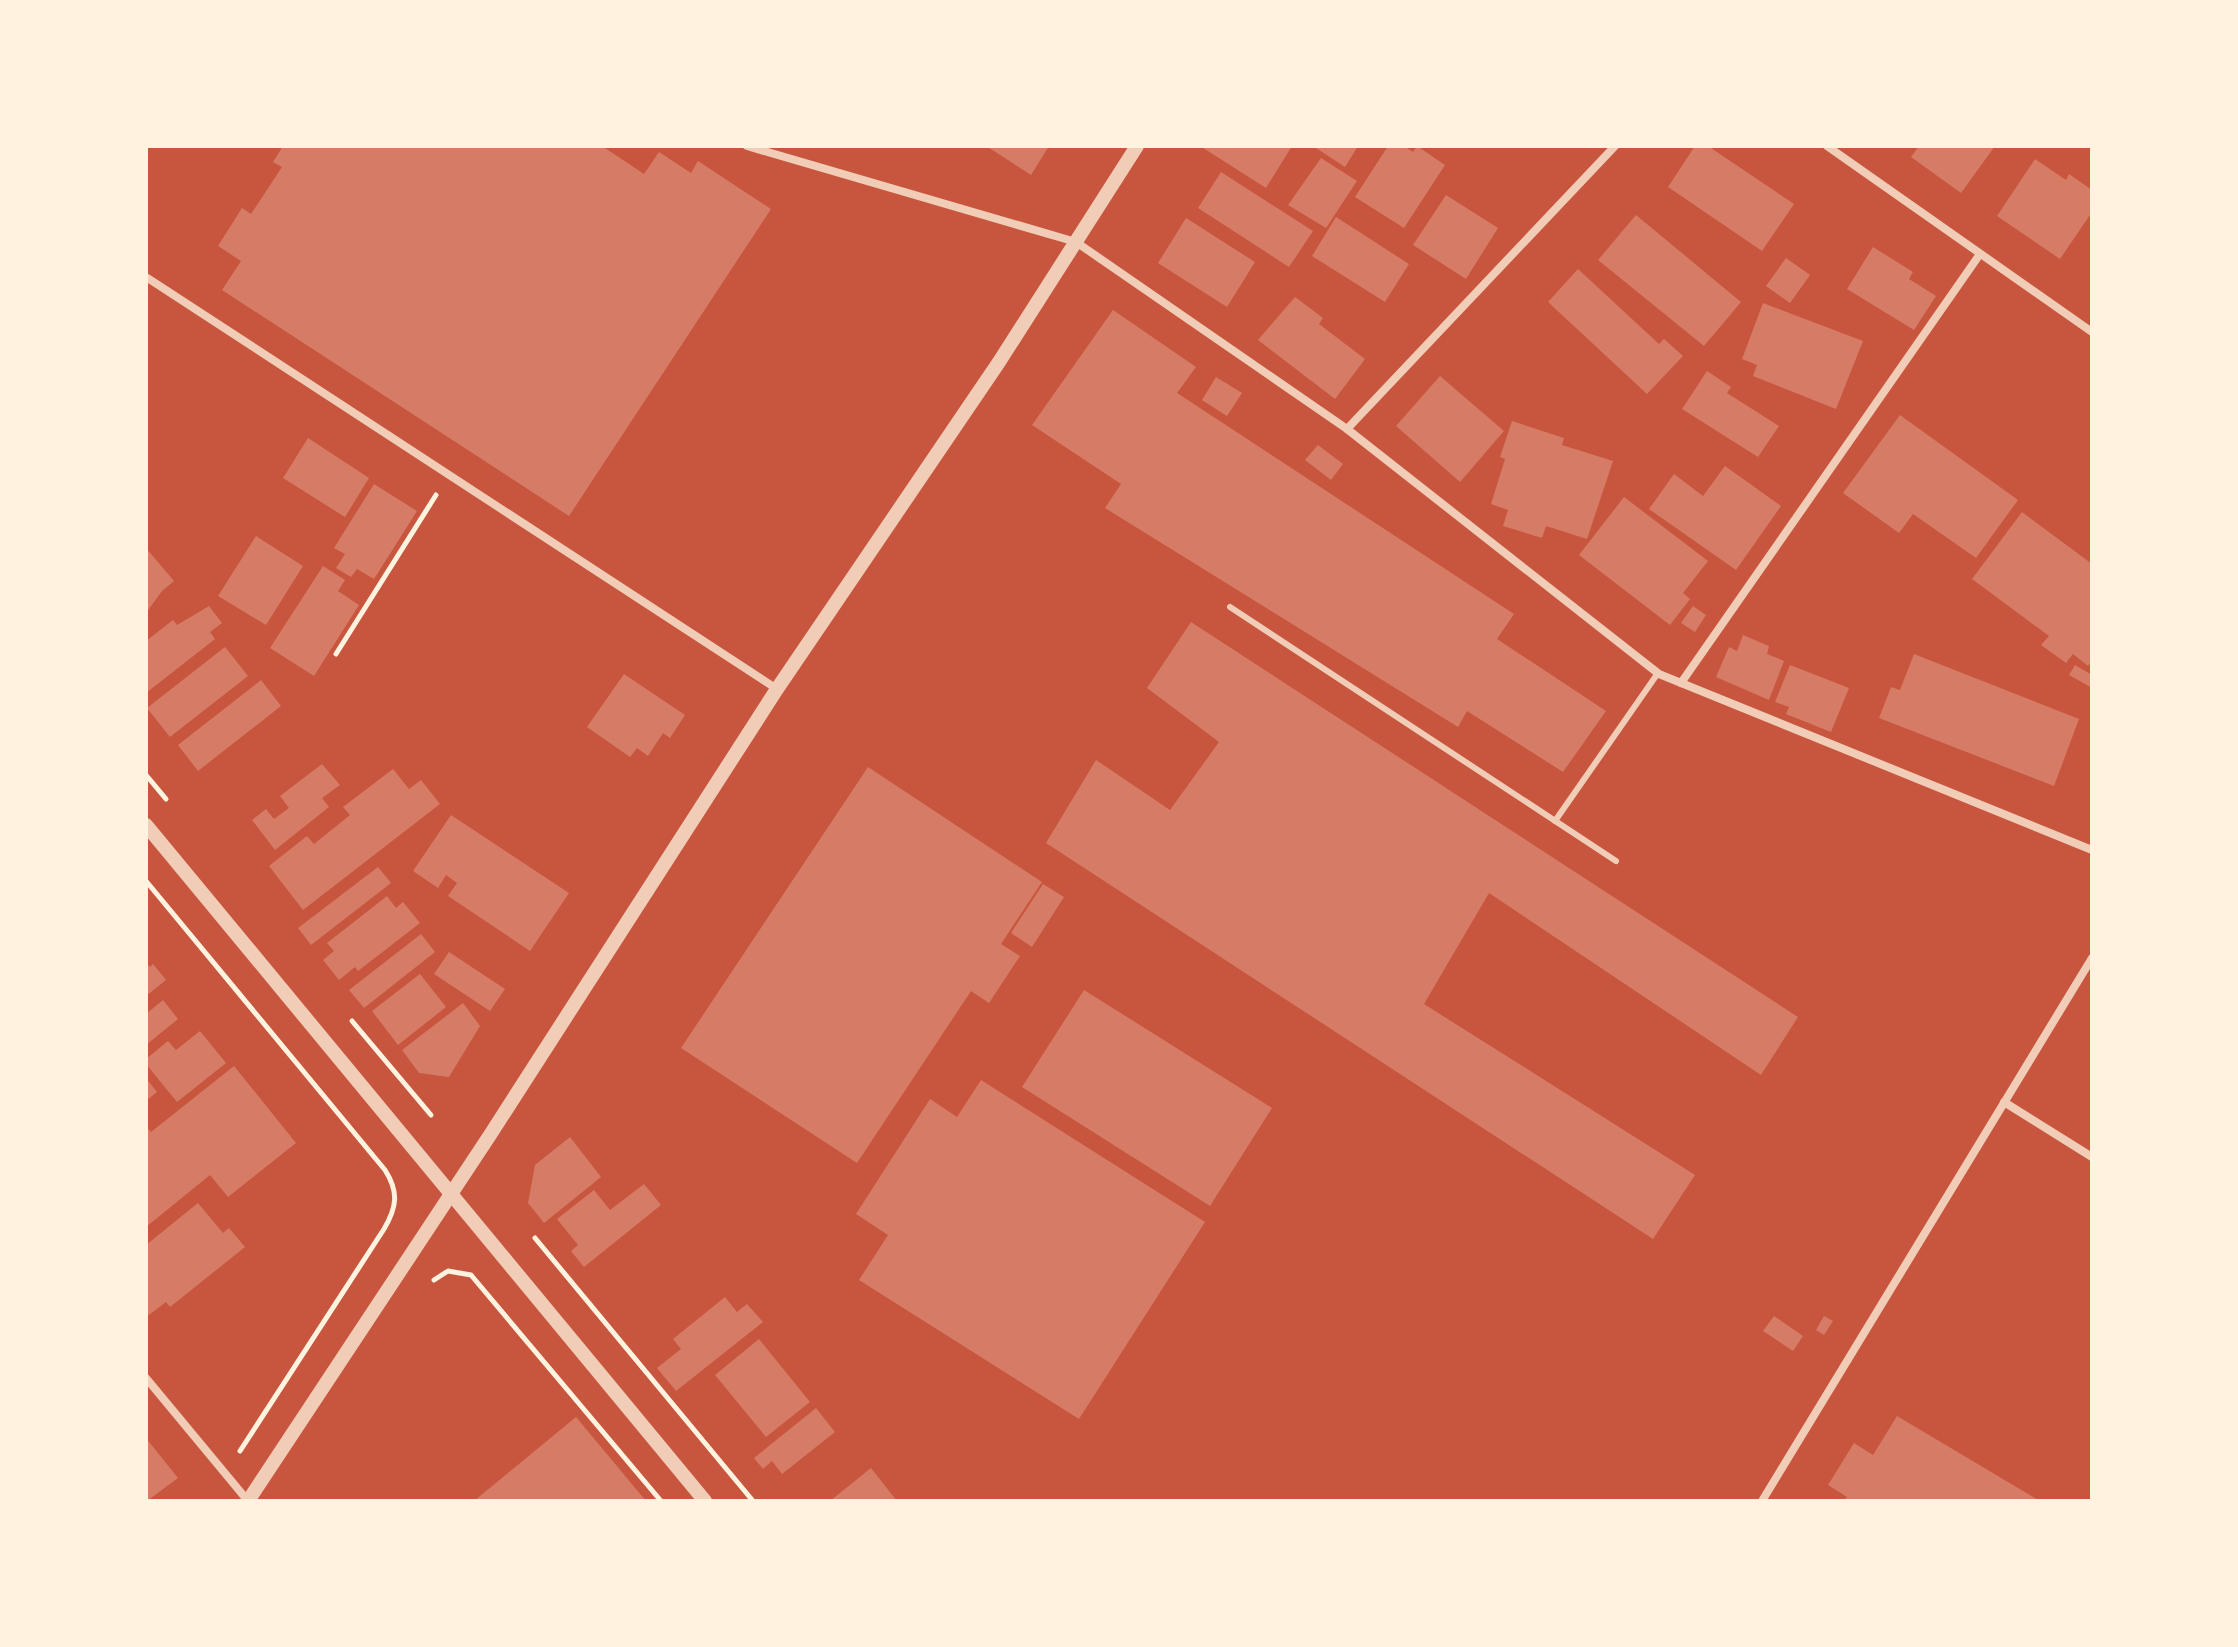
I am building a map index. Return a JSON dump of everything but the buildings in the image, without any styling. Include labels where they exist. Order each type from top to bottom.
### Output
[{"type":"street","points":[[747,146],[1076,242],[1347,429],[1658,673],[2092,850]]},
{"type":"street","points":[[146,1378],[248,1501],[777,689],[999,362],[1137,146]]},
{"type":"street","points":[[1347,429],[1615,146]]},
{"type":"street","points":[[1827,146],[2092,332]]},
{"type":"street","points":[[1681,683],[1980,254]]},
{"type":"street","points":[[146,277],[777,689]]},
{"type":"street","points":[[146,825],[705,1501]]},
{"type":"street","points":[[1762,1501],[2092,958]]},
{"type":"street","points":[[2004,1102],[2092,1157]]},
{"type":"lane","points":[[1230,607],[1616,861]]},
{"type":"lane","points":[[1555,821],[1658,673]]},
{"type":"path","points":[[336,654],[449,475]]},
{"type":"path","points":[[146,881],[385,1170],[396,1191],[395,1206],[384,1229],[225,1473]]},
{"type":"path","points":[[535,1238],[753,1501]]},
{"type":"path","points":[[429,1283],[448,1271],[471,1275],[661,1501]]}]
